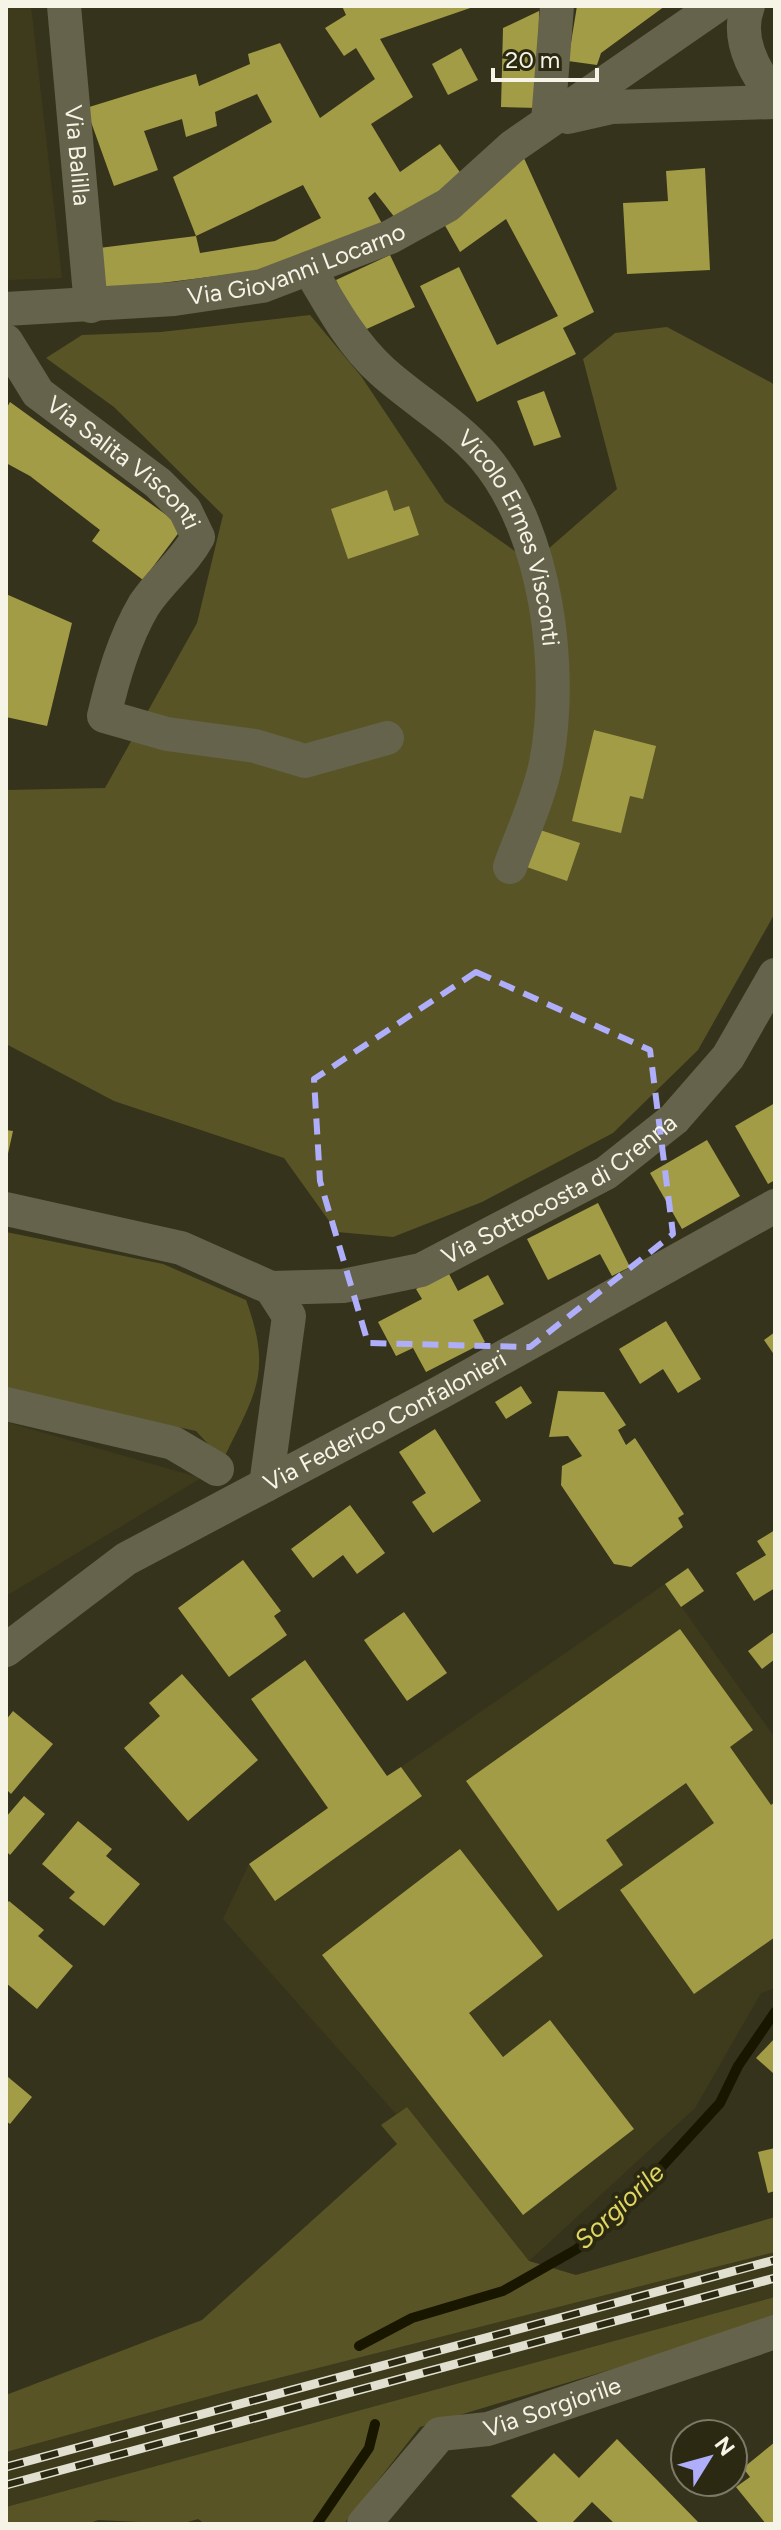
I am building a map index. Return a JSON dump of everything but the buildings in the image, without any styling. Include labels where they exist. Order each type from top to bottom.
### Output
[{"type":"street","name":"Via Balilla","points":[[64,6],[91,306]]},
{"type":"street","points":[[557,6],[548,121],[612,107],[775,100]]},
{"type":"street","name":"Via Giovanni Locarno","points":[[6,309],[174,299],[262,286],[390,237],[448,205],[512,147],[716,6]]},
{"type":"street","points":[[748,6],[744,16],[747,52],[759,78],[775,100]]},
{"type":"street","name":"Vicolo Ermes Visconti","points":[[309,268],[342,325],[382,371],[438,413],[485,458],[527,529],[546,598],[552,684],[546,764],[510,867]]},
{"type":"street","name":"Via Salita Visconti","points":[[6,341],[38,393],[158,483],[185,510],[198,537],[187,558],[145,604],[116,667],[104,716],[167,734],[255,746],[305,761],[387,738]]},
{"type":"street","name":"Via Sottocosta di Crenna","points":[[6,1209],[181,1248],[271,1288],[343,1286],[421,1270],[606,1173],[674,1119],[728,1057],[775,975]]},
{"type":"street","name":"Via Federico Confalonieri","points":[[6,1650],[126,1559],[441,1392],[775,1206]]},
{"type":"street","points":[[266,1485],[289,1316],[271,1288]]},
{"type":"street","points":[[6,1404],[173,1443],[217,1469]]},
{"type":"street","name":"Via Sorgiorile","points":[[364,2524],[440,2434],[488,2429],[775,2332]]},
{"type":"highlighted area","points":[[476,972],[650,1050],[673,1234],[530,1347],[368,1343],[320,1181],[314,1079]]},
{"type":"shaded area","points":[[6,6],[31,6],[62,278],[6,280]]},
{"type":"shaded area","points":[[310,315],[361,376],[445,502],[532,563],[617,489],[583,359],[615,333],[667,327],[772,383],[775,388],[775,913],[698,1050],[613,1133],[482,1202],[393,1237],[337,1232],[284,1158],[114,1101],[6,1044],[6,790],[105,788],[197,623],[223,515],[114,407],[46,358],[82,335],[161,332]]},
{"type":"shaded area","points":[[6,1232],[163,1264],[246,1300],[258,1347],[257,1383],[223,1460],[196,1431],[6,1389]]},
{"type":"shaded area","points":[[6,1422],[201,1478],[6,1596]]},
{"type":"shaded area","points":[[665,1584],[775,1738],[775,1988],[761,1993],[695,2108],[529,2261],[407,2107],[396,2114],[223,1919],[249,1864],[275,1900],[422,1796],[401,1767]]},
{"type":"shaded area","points":[[407,2107],[529,2261],[576,2275],[775,2217],[775,2252],[239,2388],[6,2452],[6,2395],[202,2320],[397,2144],[381,2125]]},
{"type":"shaded area","points":[[775,2252],[775,2297],[6,2507],[6,2452],[239,2388]]},
{"type":"shaded area","points":[[775,2297],[775,2320],[420,2427],[344,2524],[205,2524],[198,2519],[181,2524],[98,2520],[88,2524],[6,2524],[6,2507]]},
{"type":"waterway","name":"Sorgiorile","points":[[359,2346],[412,2318],[503,2291],[577,2249],[633,2198],[720,2103],[738,2066],[775,2012]]},
{"type":"waterway","name":"Sorgiorile","points":[[317,2524],[369,2448],[375,2424]]},
{"type":"railway","points":[[6,2467],[775,2260]]},
{"type":"railway","points":[[6,2485],[775,2278]]}]
